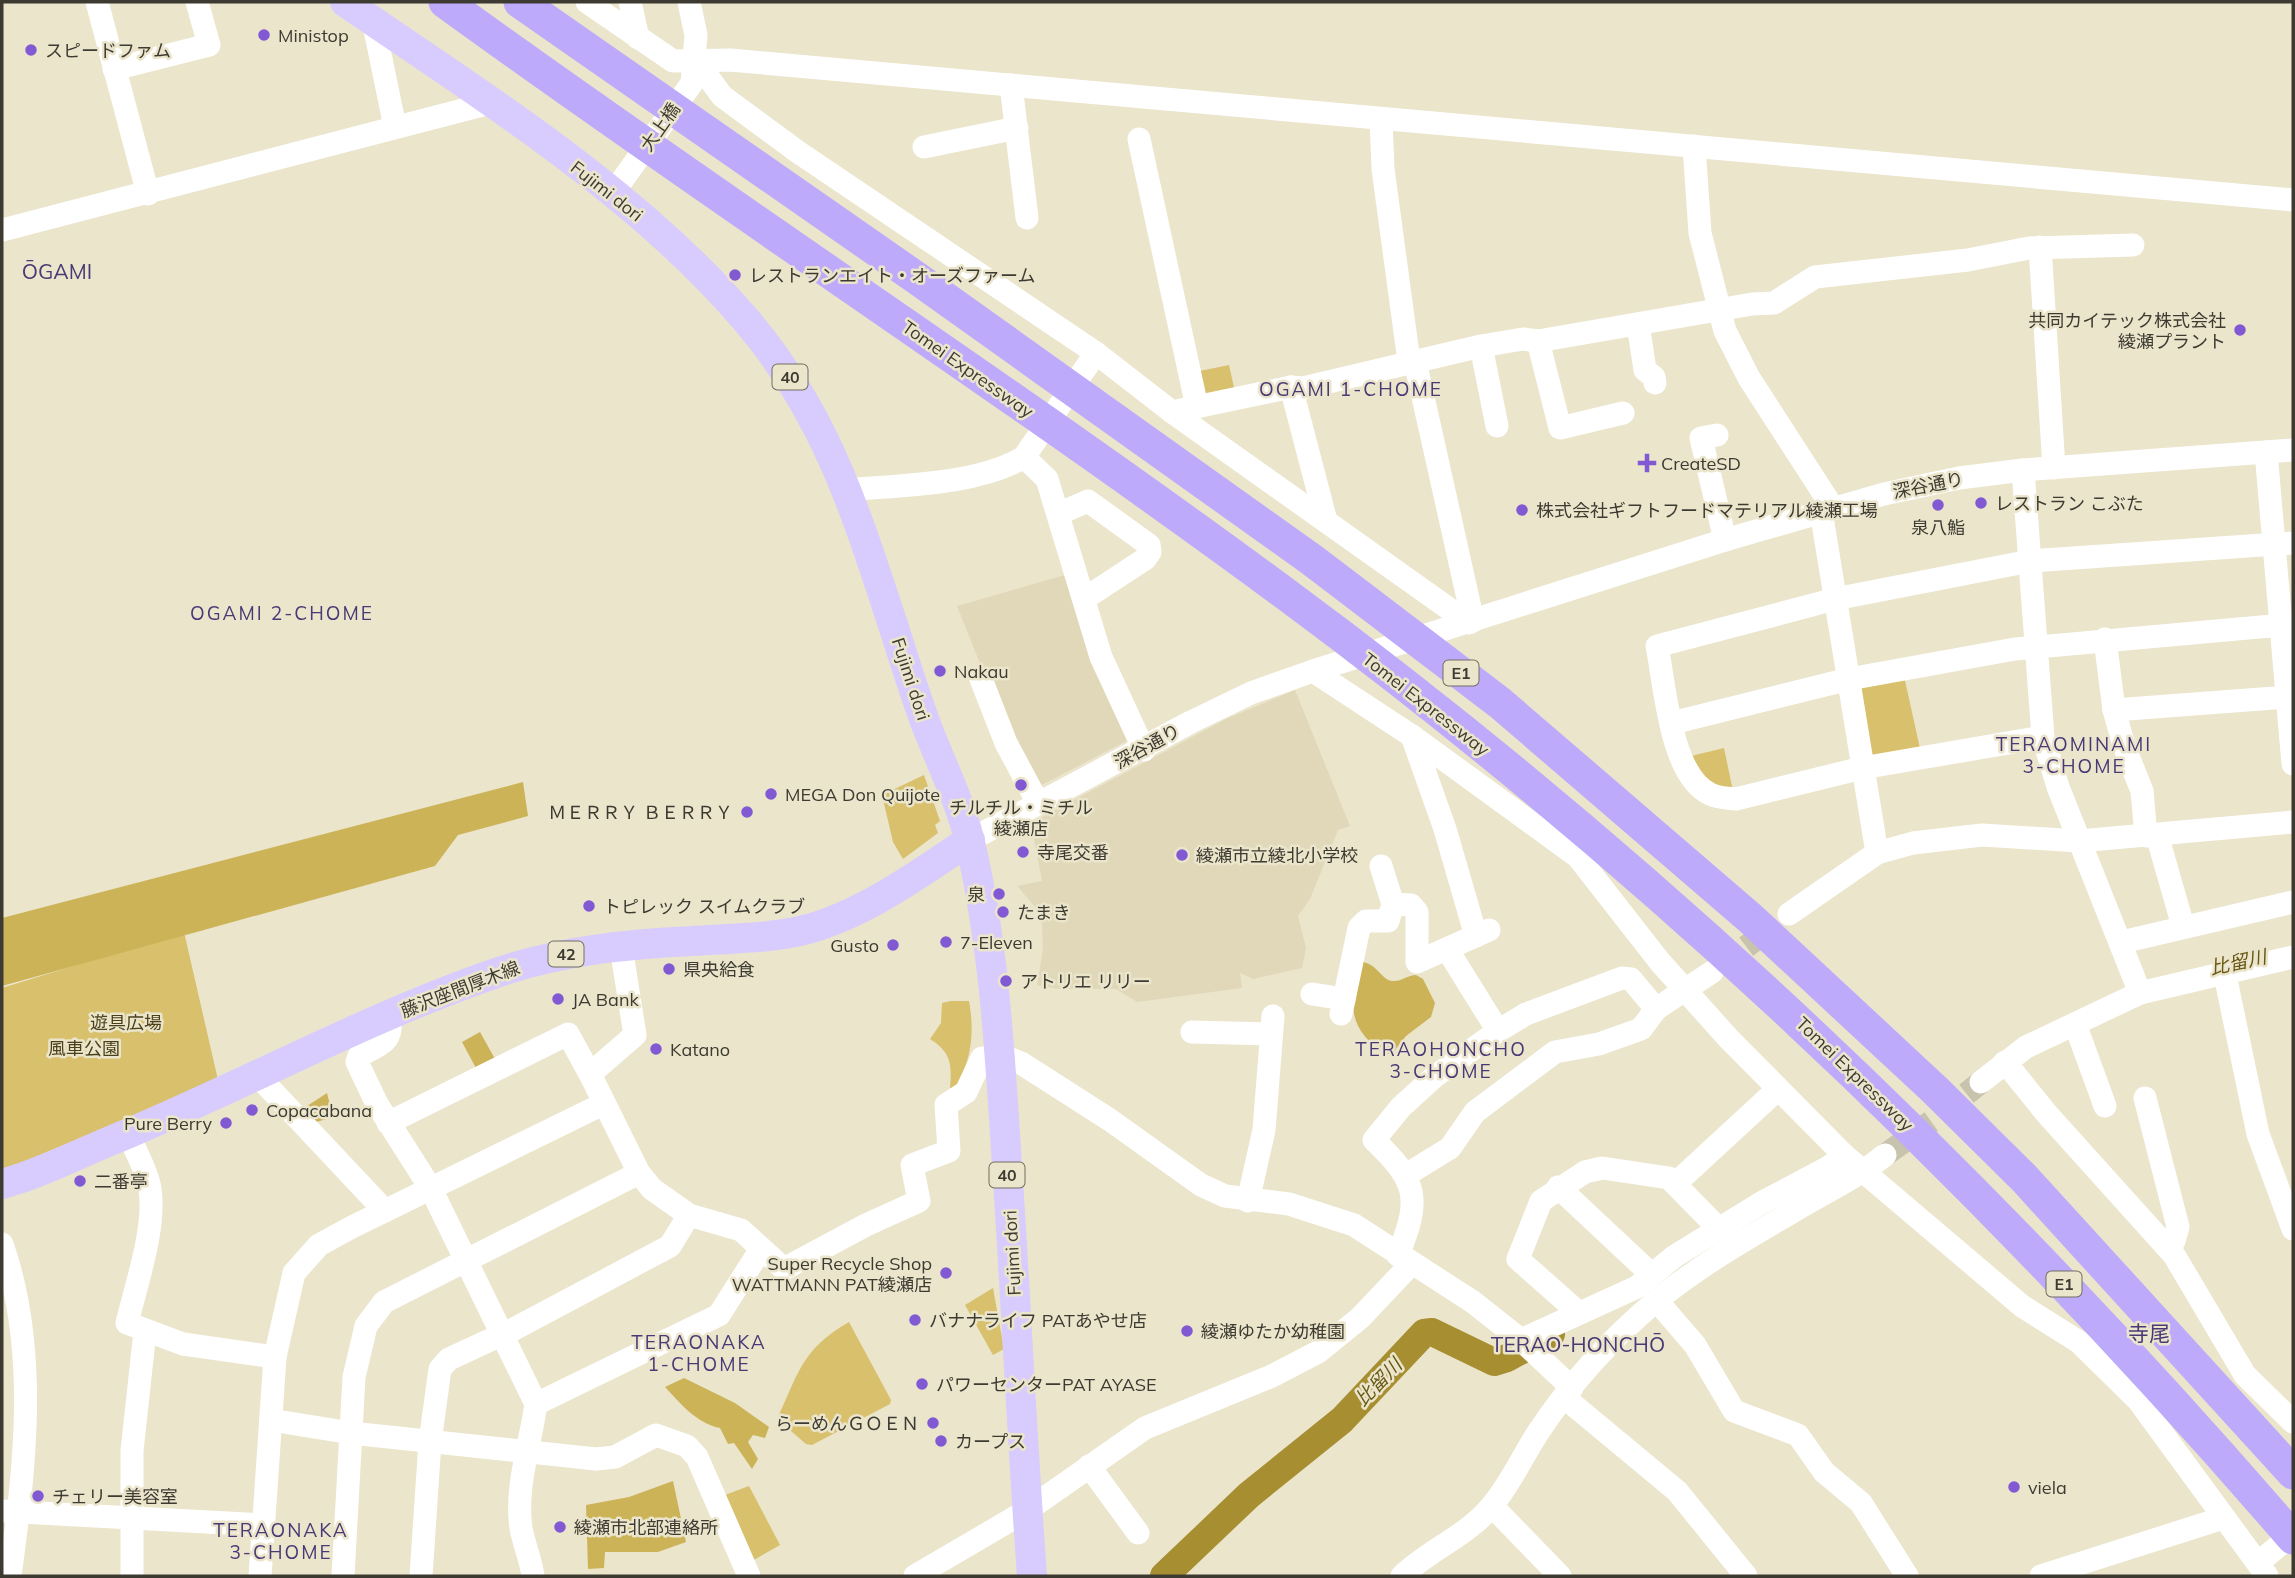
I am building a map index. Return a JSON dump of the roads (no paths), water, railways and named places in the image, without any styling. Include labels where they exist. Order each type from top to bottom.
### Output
[{"type":"highway","name":"Tomei Expressway","points":[[445,2],[1289,596],[1590,835],[1823,1042],[1979,1196],[2171,1396],[2293,1536]]},
{"type":"highway","name":"E1","points":[[520,2],[918,279],[1312,560],[1500,703],[1750,918],[1945,1100],[2024,1178],[2128,1289],[2293,1473]]},
{"type":"main road","name":"Fujimi dori","points":[[345,2],[490,103],[621,182],[670,244],[753,328],[788,372],[820,426],[847,490],[926,725],[970,840],[990,953],[1000,1055],[1032,1576]]},
{"type":"main road","name":"藤沢座間厚木線","points":[[2,1184],[128,1134],[388,1016],[467,984],[539,959],[621,947],[754,937],[810,928],[848,913],[906,881],[970,840]]},
{"type":"street","points":[[101,2],[114,69],[148,194]]},
{"type":"street","points":[[114,69],[209,45],[197,2]]},
{"type":"street","points":[[587,2],[673,61],[695,59],[1011,86],[2293,200]]},
{"type":"street","points":[[630,2],[638,38]]},
{"type":"street","points":[[689,2],[696,35],[695,59],[722,96],[1092,359],[1326,521],[1466,624]]},
{"type":"street","points":[[373,20],[395,127]]},
{"type":"street","name":"大上橋","points":[[621,182],[692,83],[695,59]]},
{"type":"street","points":[[1011,86],[1027,218]]},
{"type":"street","points":[[2,230],[490,103]]},
{"type":"street","points":[[1381,119],[1383,169],[1408,354],[1415,361],[1466,624]]},
{"type":"street","points":[[924,147],[1017,128]]},
{"type":"street","points":[[1139,139],[1157,233],[1197,407]]},
{"type":"street","points":[[1694,146],[1700,233],[1725,331],[1749,378],[1827,510],[1835,599],[1877,853]]},
{"type":"street","points":[[1172,412],[1291,387],[1303,387],[1481,346],[1523,339],[1538,341],[1774,303],[1815,277],[1968,260],[2040,247],[2133,245]]},
{"type":"street","points":[[2040,247],[2054,468]]},
{"type":"street","points":[[1639,324],[1645,370],[1654,377],[1655,383]]},
{"type":"street","points":[[1538,341],[1560,428],[1623,413]]},
{"type":"street","points":[[1481,346],[1497,426]]},
{"type":"street","points":[[847,490],[948,479],[1010,465],[1030,448],[1092,359]]},
{"type":"street","points":[[1291,387],[1326,521]]},
{"type":"street","points":[[1701,438],[1725,540]]},
{"type":"street","points":[[1030,448],[1047,479],[1101,657],[1144,750]]},
{"type":"street","name":"深谷通り","points":[[970,840],[1144,750],[1191,722],[1251,693],[1725,540],[1827,510],[1959,478],[2023,470],[2293,450]]},
{"type":"street","points":[[2266,452],[2283,544],[2293,764]]},
{"type":"street","points":[[2023,470],[2043,737],[2079,841],[2122,942],[2140,993]]},
{"type":"street","points":[[1058,514],[1088,501],[1149,545],[1150,552],[1145,559],[1084,600]]},
{"type":"street","points":[[2043,737],[1862,768],[1736,799],[1724,798],[1709,794],[1693,781],[1681,761],[1657,646],[1835,599],[2030,561],[2283,544]]},
{"type":"street","points":[[1672,723],[1849,679],[2037,646],[2287,624]]},
{"type":"street","points":[[2105,639],[2114,710],[2124,747],[2142,791],[2151,835],[2183,926]]},
{"type":"street","points":[[1322,668],[1577,857],[1686,991],[1844,1155],[2022,1306],[2079,1342],[2138,1400],[2223,1518],[2263,1566],[2293,1536]]},
{"type":"street","points":[[981,679],[1006,743],[1038,803]]},
{"type":"street","points":[[2114,710],[2290,702]]},
{"type":"street","points":[[1393,904],[1411,905],[1417,912],[1417,962],[1483,933],[1412,736]]},
{"type":"street","points":[[1789,914],[1877,853],[1913,843],[1982,835],[2079,841],[2293,822]]},
{"type":"street","points":[[1312,994],[1343,1007],[1359,928],[1366,921],[1388,921],[1393,904],[1381,866]]},
{"type":"street","points":[[2122,942],[2293,902]]},
{"type":"street","points":[[590,1074],[635,1035],[621,947]]},
{"type":"street","points":[[1447,949],[1499,1031]]},
{"type":"street","points":[[1981,1082],[2026,1047],[2140,993],[2293,957]]},
{"type":"street","points":[[1406,1175],[1450,1148],[1475,1112],[1555,1052],[1616,1039],[1641,1028],[1656,1009],[1712,972]]},
{"type":"street","points":[[2225,975],[2258,1134],[2293,1229]]},
{"type":"street","points":[[915,1576],[1026,1511],[1145,1428],[1272,1376],[1318,1352],[1360,1318],[1404,1259],[1414,1204],[1413,1189],[1406,1175],[1374,1140],[1401,1107],[1434,1077],[1526,1014],[1622,978],[1631,979],[1656,1009]]},
{"type":"street","points":[[388,1016],[392,1030],[389,1038],[359,1056],[357,1062],[388,1123],[431,1189],[536,1404],[524,1451],[522,1529],[533,1576]]},
{"type":"street","points":[[2075,1024],[2105,1106]]},
{"type":"street","points":[[1192,1032],[1272,1025],[1264,1130],[1248,1201]]},
{"type":"street","points":[[388,1123],[568,1034],[639,1173],[652,1189],[689,1215],[741,1230],[784,1269],[866,1225],[919,1201],[912,1165],[949,1151],[946,1105],[966,1092],[982,1058],[1000,1055],[1021,1063],[1110,1120],[1201,1185],[1224,1196],[1289,1204],[1354,1225],[1473,1303],[1525,1344],[1568,1393],[1677,1491],[1746,1576]]},
{"type":"street","points":[[2005,1062],[2047,1114],[2166,1246],[2245,1375],[2293,1422]]},
{"type":"street","points":[[258,1076],[384,1210]]},
{"type":"street","points":[[1675,1184],[1778,1089]]},
{"type":"street","points":[[2145,1098],[2178,1227],[2175,1241],[2166,1246]]},
{"type":"street","points":[[260,1576],[275,1357],[294,1273],[319,1245],[384,1210],[603,1104]]},
{"type":"street","points":[[128,1134],[149,1184],[151,1202],[144,1251],[127,1323],[200,1348],[275,1357]]},
{"type":"street","points":[[1525,1344],[1579,1313],[1637,1287],[1719,1229],[1829,1167],[1844,1155]]},
{"type":"street","points":[[1402,1576],[1426,1556],[1464,1532],[1492,1506],[1538,1432],[1612,1340],[1657,1301],[1741,1242],[1864,1173],[1885,1155]]},
{"type":"street","points":[[1579,1313],[1518,1259],[1534,1211],[1541,1201],[1558,1187],[1585,1172],[1602,1168],[1669,1178],[1719,1229]]},
{"type":"street","points":[[343,1576],[354,1377],[366,1326],[384,1302],[639,1173]]},
{"type":"street","points":[[1558,1187],[1652,1275]]},
{"type":"street","points":[[421,1576],[430,1441],[440,1369],[449,1359],[503,1334],[670,1245],[689,1215]]},
{"type":"street","points":[[2,1244],[17,1291],[27,1415],[10,1511],[10,1576]]},
{"type":"street","points":[[536,1404],[719,1315],[761,1249]]},
{"type":"street","points":[[1657,1301],[1695,1345],[1734,1411],[1790,1429],[1798,1435],[1824,1472],[1861,1503],[1907,1576]]},
{"type":"street","points":[[132,1576],[132,1451],[145,1331]]},
{"type":"street","points":[[271,1420],[351,1433],[596,1459],[615,1457],[656,1435],[687,1446],[697,1457],[749,1576]]},
{"type":"street","points":[[1090,1466],[1138,1533]]},
{"type":"street","points":[[1492,1506],[1560,1576]]},
{"type":"street","points":[[10,1511],[263,1525]]},
{"type":"street","points":[[2041,1576],[2223,1518]]},
{"type":"waterway","name":"比留川","points":[[1164,1576],[1249,1495],[1342,1420],[1424,1333],[1432,1332],[1494,1362],[1507,1358],[1551,1334]]},
{"type":"tunnel","points":[[1719,967],[1775,925]]},
{"type":"tunnel","points":[[1885,1155],[1981,1082]]},
{"type":"place","name":"Ministop","points":[[264,35]]},
{"type":"place","name":"スピードファム","points":[[31,50]]},
{"type":"place","name":"レストランエイト・オーズファーム","points":[[735,275]]},
{"type":"place","name":"共同カイテック株式会社 綾瀬プラント","points":[[2240,330]]},
{"type":"place","name":"CreateSD","points":[[1647,463]]},
{"type":"place","name":"レストラン こぶた","points":[[1981,503]]},
{"type":"place","name":"泉八鮨","points":[[1938,505]]},
{"type":"place","name":"株式会社ギフトフードマテリアル綾瀬工場","points":[[1522,510]]},
{"type":"place","name":"Nakau","points":[[940,671]]},
{"type":"place","name":"チルチル・ミチル 綾瀬店","points":[[1021,785]]},
{"type":"place","name":"MEGA Don Quijote","points":[[771,794]]},
{"type":"place","name":"ＭＥＲＲＹ ＢＥＲＲＹ","points":[[747,812]]},
{"type":"place","name":"寺尾交番","points":[[1023,852]]},
{"type":"place","name":"綾瀬市立綾北小学校","points":[[1182,855]]},
{"type":"place","name":"泉","points":[[999,894]]},
{"type":"place","name":"トピレック スイムクラブ","points":[[589,906]]},
{"type":"place","name":"たまき","points":[[1003,912]]},
{"type":"place","name":"7-Eleven","points":[[946,942]]},
{"type":"place","name":"Gusto","points":[[893,945]]},
{"type":"place","name":"県央給食","points":[[669,969]]},
{"type":"place","name":"アトリエ リリー","points":[[1006,981]]},
{"type":"place","name":"JA Bank","points":[[558,999]]},
{"type":"place","name":"Katano","points":[[656,1049]]},
{"type":"place","name":"Copacabana","points":[[252,1110]]},
{"type":"place","name":"Pure Berry","points":[[226,1123]]},
{"type":"place","name":"二番亭","points":[[80,1181]]},
{"type":"place","name":"Super Recycle Shop WATTMANN PAT綾瀬店","points":[[946,1273]]},
{"type":"place","name":"バナナライフ PATあやせ店","points":[[915,1320]]},
{"type":"place","name":"綾瀬ゆたか幼稚園","points":[[1187,1331]]},
{"type":"place","name":"パワーセンターPAT AYASE","points":[[922,1384]]},
{"type":"place","name":"らーめんＧＯＥＮ","points":[[933,1423]]},
{"type":"place","name":"カープス","points":[[941,1441]]},
{"type":"place","name":"viela","points":[[2014,1487]]},
{"type":"place","name":"チェリー美容室","points":[[38,1496]]},
{"type":"place","name":"綾瀬市北部連絡所","points":[[560,1527]]},
{"type":"district","name":"ŌGAMI","points":[[57,271]]},
{"type":"district","name":"OGAMI 1-CHOME","points":[[1351,389]]},
{"type":"district","name":"OGAMI 2-CHOME","points":[[282,613]]},
{"type":"district","name":"TERAOMINAMI 3-CHOME","points":[[2074,755]]},
{"type":"district","name":"TERAOHONCHO 3-CHOME","points":[[1441,1060]]},
{"type":"district","name":"寺尾","points":[[2149,1333]]},
{"type":"district","name":"TERAO-HONCHŌ","points":[[1578,1344]]},
{"type":"district","name":"TERAONAKA 1-CHOME","points":[[699,1353]]},
{"type":"district","name":"TERAONAKA 3-CHOME","points":[[281,1541]]},
{"type":"park label","name":"遊具広場","points":[[126,1022]]},
{"type":"park label","name":"風車公園","points":[[84,1048]]}]
